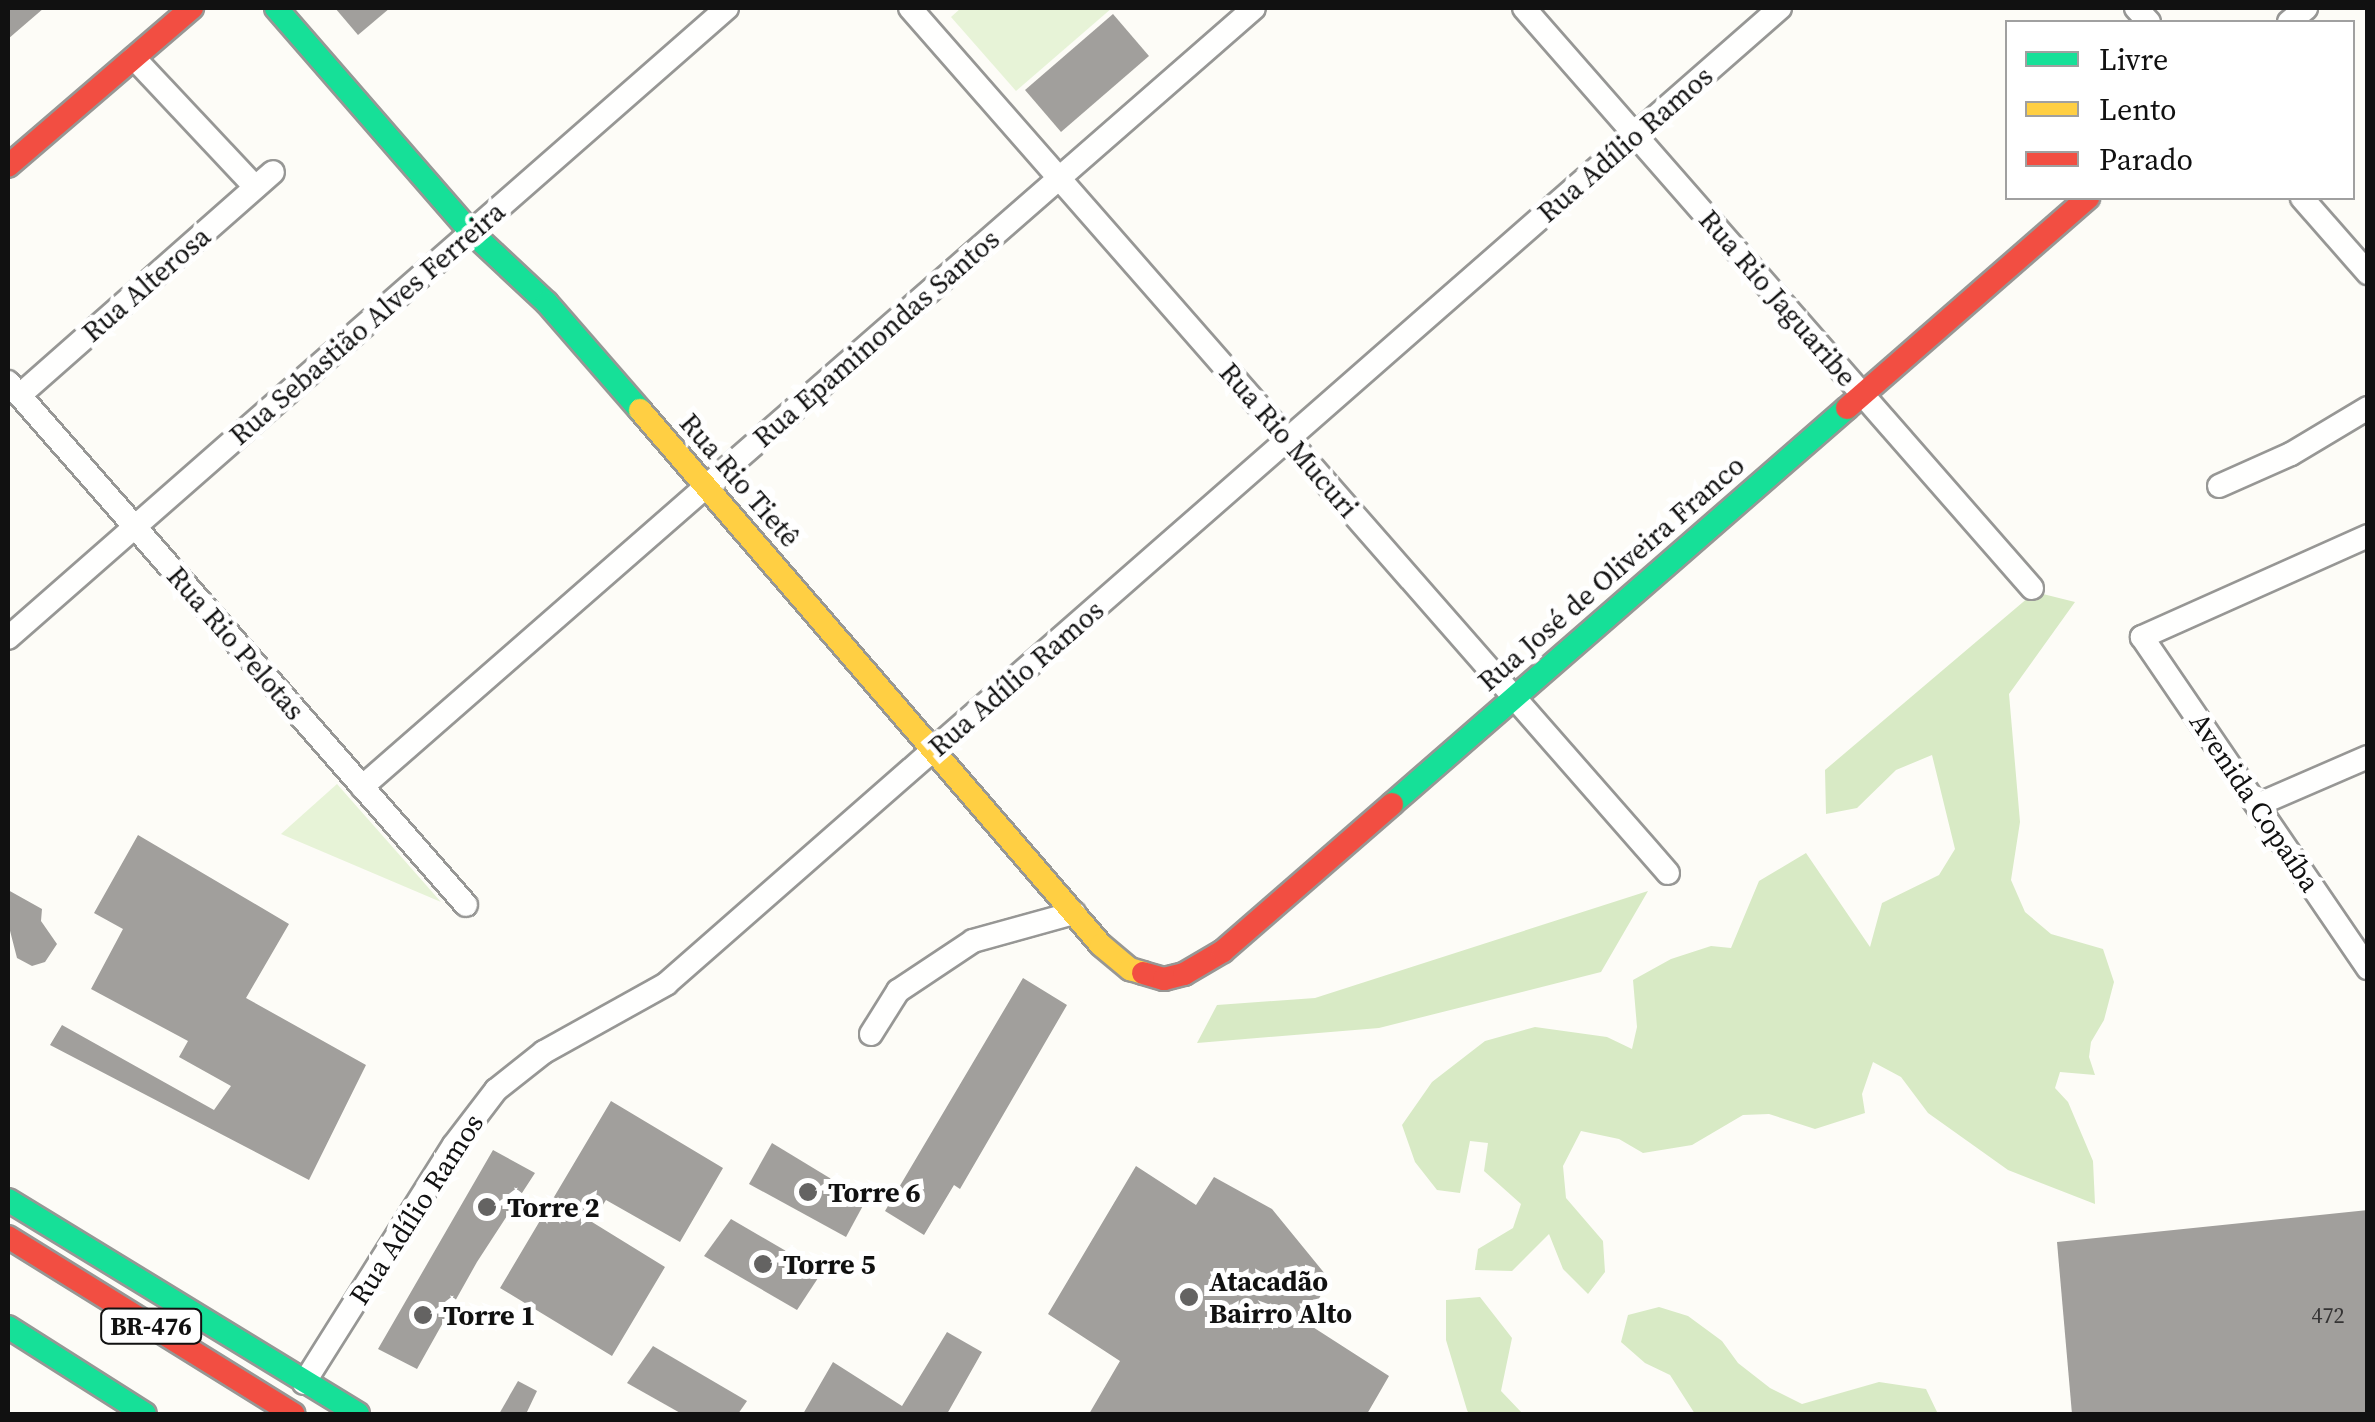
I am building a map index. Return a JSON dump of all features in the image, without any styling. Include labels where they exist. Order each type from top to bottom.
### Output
[{"type":"main road","points":[[8,166],[192,8]]},
{"type":"main road","name":"Rua Rio Tietê","points":[[276,8],[471,232],[547,304],[1116,959],[1144,976],[1164,979]]},
{"type":"main road","name":"Rua José de Oliveira Franco","points":[[1164,979],[1184,974],[1222,950],[2086,200]]},
{"type":"main road","points":[[8,1200],[358,1414]]},
{"type":"main road","name":"BR-476","points":[[8,1237],[294,1414]]},
{"type":"main road","name":"BR-476","points":[[8,1326],[145,1414]]},
{"type":"street","name":"Rua Sebastião Alves Ferreira","points":[[8,638],[727,8]]},
{"type":"street","name":"Rua Rio Mucuri","points":[[910,8],[1668,873]]},
{"type":"street","name":"Rua Epaminondas Santos","points":[[362,786],[1254,8]]},
{"type":"street","name":"Rua Rio Jaguaribe","points":[[1524,8],[2032,588]]},
{"type":"street","name":"Rua Adílio Ramos","points":[[304,1383],[454,1145],[496,1090],[544,1052],[666,984],[1780,8]]},
{"type":"street","name":"Rua Alterosa","points":[[14,388],[264,180],[134,58]]},
{"type":"street","points":[[2304,200],[2368,273]]},
{"type":"street","name":"Rua Rio Pelotas","points":[[14,388],[466,905]]},
{"type":"street","points":[[2219,486],[2291,454],[2368,408]]},
{"type":"street","name":"Avenida Copaíba","points":[[2368,536],[2142,638],[2368,968]]},
{"type":"street","points":[[2256,805],[2368,757]]},
{"type":"street","points":[[871,1034],[898,991],[973,941],[1074,913]]},
{"type":"green space","points":[[961,8],[1112,8],[1016,91],[951,17]]},
{"type":"green space","points":[[2035,592],[2075,602],[2009,694],[2020,822],[2011,880],[2025,912],[2051,934],[2103,949],[2114,982],[2104,1020],[2091,1042],[2089,1057],[2095,1075],[2060,1072],[2055,1088],[2068,1102],[2093,1161],[2095,1204],[2008,1170],[1928,1113],[1901,1077],[1873,1062],[1862,1094],[1865,1113],[1815,1129],[1769,1114],[1743,1115],[1692,1145],[1643,1153],[1619,1139],[1581,1131],[1563,1166],[1566,1198],[1603,1241],[1605,1272],[1588,1294],[1563,1269],[1549,1234],[1512,1271],[1475,1270],[1478,1249],[1513,1228],[1521,1204],[1484,1171],[1488,1143],[1470,1141],[1460,1193],[1437,1190],[1415,1162],[1402,1125],[1432,1082],[1485,1041],[1535,1027],[1607,1037],[1632,1049],[1637,1027],[1633,980],[1671,959],[1711,946],[1731,948],[1759,881],[1806,853],[1870,947],[1882,903],[1939,875],[1955,849],[1932,755],[1896,770],[1857,808],[1826,814],[1825,770]]},
{"type":"green space","points":[[337,784],[441,902],[281,834]]},
{"type":"green space","points":[[1648,891],[1601,972],[1379,1028],[1197,1043],[1217,1005],[1315,998]]},
{"type":"green space","points":[[1480,1297],[1512,1338],[1501,1391],[1523,1414],[1469,1414],[1467,1410],[1446,1340],[1446,1300]]},
{"type":"green space","points":[[1659,1307],[1688,1316],[1722,1341],[1738,1363],[1770,1388],[1802,1404],[1879,1382],[1926,1389],[1938,1414],[1695,1414],[1670,1375],[1645,1363],[1621,1342],[1628,1315]]},
{"type":"building","points":[[8,8],[44,8],[8,39]]},
{"type":"building","points":[[335,8],[390,8],[358,35]]},
{"type":"building","points":[[1113,14],[1149,56],[1061,132],[1025,90]]},
{"type":"building","points":[[138,835],[289,924],[246,998],[366,1065],[309,1180],[50,1045],[62,1025],[214,1110],[231,1086],[179,1057],[188,1041],[91,989],[123,929],[94,913]]},
{"type":"building","points":[[8,890],[42,909],[41,921],[57,944],[45,962],[32,966],[17,958],[8,923]]},
{"type":"building","points":[[1023,978],[1067,1005],[960,1189],[954,1185],[924,1235],[885,1211]]},
{"type":"building","points":[[611,1101],[723,1168],[680,1242],[606,1200],[592,1222],[665,1267],[612,1356],[500,1288]]},
{"type":"building","name":"Torre 6","points":[[772,1143],[866,1200],[846,1237],[749,1184]]},
{"type":"building","points":[[493,1150],[535,1173],[477,1262],[417,1369],[378,1349]]},
{"type":"building","name":"Atacadão Bairro Alto","points":[[1136,1166],[1196,1205],[1214,1177],[1272,1209],[1330,1280],[1305,1322],[1389,1376],[1367,1414],[1089,1414],[1120,1361],[1048,1314]]},
{"type":"building","points":[[2368,1210],[2368,1414],[2072,1414],[2057,1242]]},
{"type":"building","name":"Torre 5","points":[[731,1219],[822,1272],[797,1310],[704,1256]]},
{"type":"building","points":[[947,1332],[982,1352],[947,1414],[803,1414],[833,1362],[902,1406]]},
{"type":"building","points":[[653,1346],[747,1401],[738,1414],[682,1414],[627,1383]]},
{"type":"building","points":[[518,1381],[537,1391],[526,1414],[499,1414]]},
{"type":"traffic: fast","points":[[276,8],[471,232],[547,303],[640,410]]},
{"type":"traffic: fast","points":[[1392,804],[1847,408]]},
{"type":"traffic: fast","points":[[8,1200],[358,1414]]},
{"type":"traffic: fast","points":[[8,1327],[145,1414]]},
{"type":"traffic: slow","points":[[640,410],[1101,945],[1130,969],[1143,973]]},
{"type":"traffic: jam","points":[[8,166],[192,8]]},
{"type":"traffic: jam","points":[[1847,408],[2086,200]]},
{"type":"traffic: jam","points":[[1143,973],[1164,979],[1184,974],[1223,951],[1392,804]]},
{"type":"traffic: jam","points":[[8,1237],[294,1414]]},
{"type":"place","name":"Torre 6","points":[[808,1192]]},
{"type":"place","name":"Torre 2","points":[[487,1207]]},
{"type":"place","name":"Torre 5","points":[[763,1264]]},
{"type":"place","name":"Atacadão Bairro Alto","points":[[1189,1297]]},
{"type":"place","name":"Torre 1","points":[[423,1315]]}]
